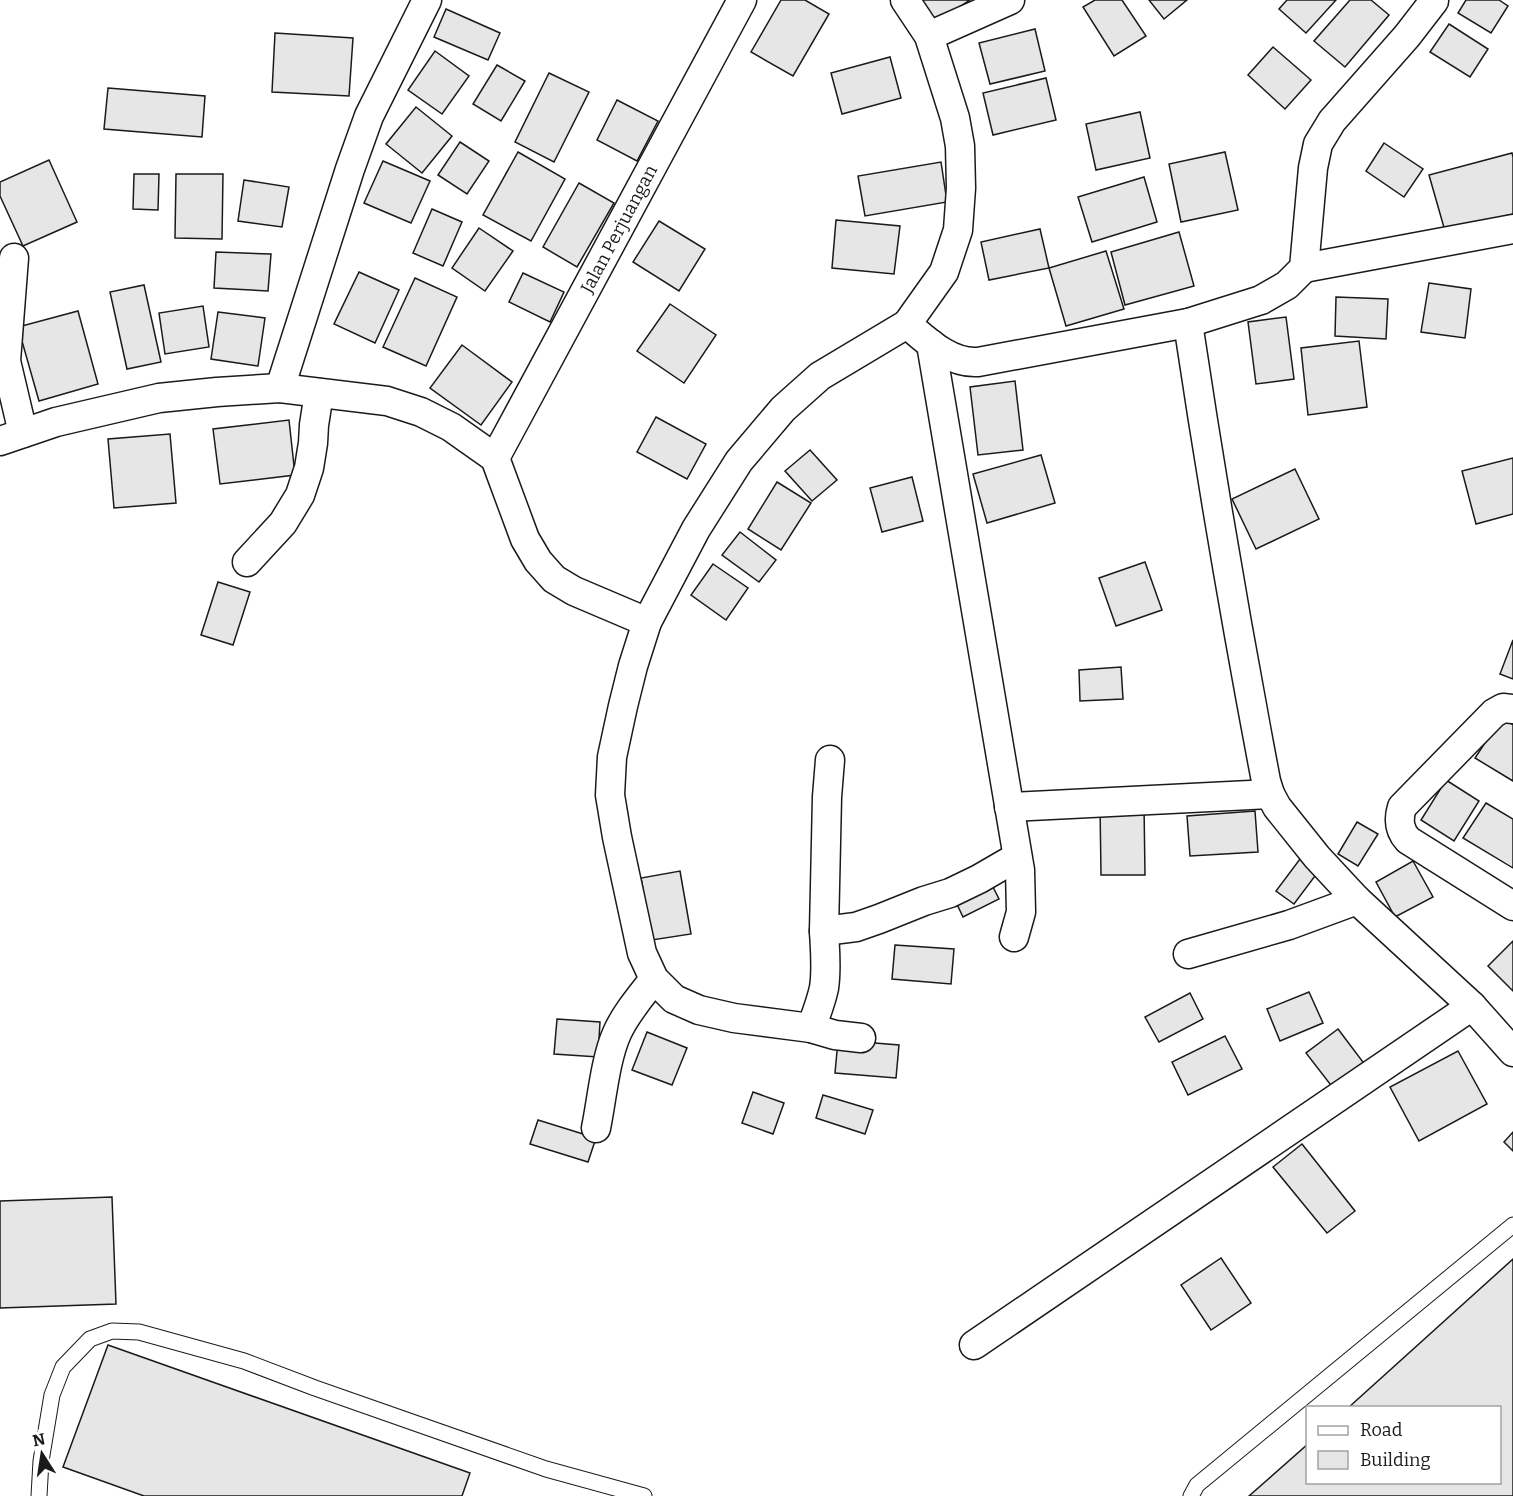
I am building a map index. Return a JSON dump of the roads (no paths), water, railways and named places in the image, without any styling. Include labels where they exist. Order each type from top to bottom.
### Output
[{"type":"street","points":[[280,388],[369,116],[427,0]]},
{"type":"street","name":"Jalan Perjuangan","points":[[495,458],[742,0]]},
{"type":"street","points":[[861,1038],[699,1011],[674,999],[654,979],[642,953],[610,795],[612,757],[620,716],[647,622],[696,529],[739,461],[783,409],[820,376],[907,324],[944,272],[958,230],[962,188],[960,146],[955,118],[929,36],[905,0]]},
{"type":"street","points":[[929,36],[1010,0]]},
{"type":"street","points":[[1304,268],[1313,168],[1318,144],[1332,121],[1407,36],[1434,0]]},
{"type":"street","points":[[907,324],[949,356],[968,363],[978,362],[1188,323],[1261,300],[1287,285],[1304,268],[1513,229]]},
{"type":"street","points":[[14,258],[6,360],[11,437],[56,422],[159,398],[217,392],[280,388],[387,401],[421,412],[451,427],[495,458],[525,539],[538,561],[554,579],[574,591],[647,622]]},
{"type":"street","points":[[1188,323],[1244,667],[1270,794],[1277,807],[1317,857],[1357,900],[1472,1006],[1513,1053]]},
{"type":"street","points":[[931,344],[1020,870],[1021,912],[1014,937]]},
{"type":"street","points":[[247,562],[284,523],[300,495],[309,468],[319,393]]},
{"type":"street","points":[[1513,709],[1503,708],[1494,713],[1402,807],[1399,817],[1403,834],[1408,840],[1513,906]]},
{"type":"street","points":[[811,1028],[824,986],[827,797],[830,760]]},
{"type":"street","points":[[1009,807],[1270,794]]},
{"type":"street","points":[[824,931],[856,927],[950,893],[1017,857]]},
{"type":"street","points":[[1188,954],[1289,925],[1357,900]]},
{"type":"street","points":[[596,1128],[615,1038],[627,1016],[654,979]]},
{"type":"street","points":[[974,1345],[1472,1006]]},
{"type":"lane","points":[[1191,1496],[1197,1485],[1513,1225]]},
{"type":"lane","points":[[39,1496],[41,1461],[52,1395],[63,1367],[90,1339],[112,1331],[140,1332],[244,1361],[546,1469],[644,1496]]}]
